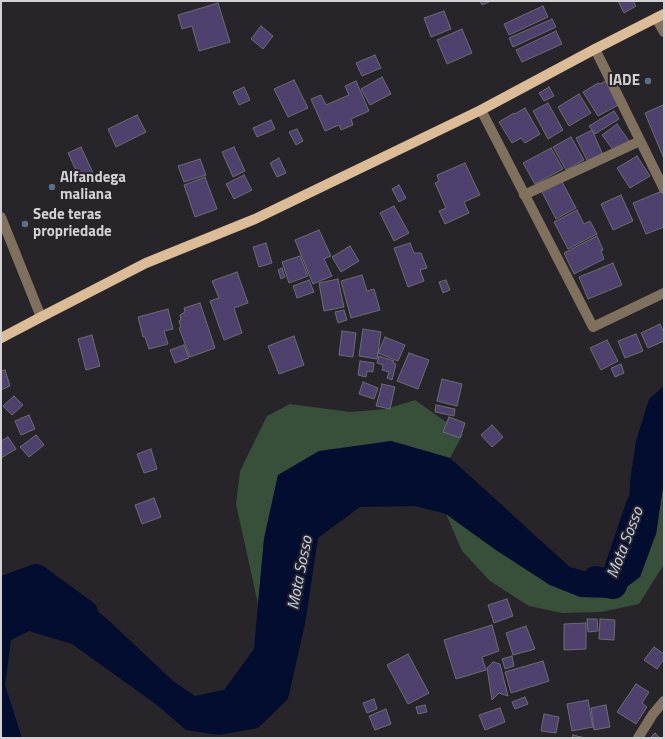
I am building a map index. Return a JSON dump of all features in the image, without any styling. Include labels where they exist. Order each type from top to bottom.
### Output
[{"type":"main road","points":[[1,338],[40,316],[146,263],[255,219],[480,110],[660,16]]},
{"type":"street","points":[[660,16],[664,32]]},
{"type":"street","points":[[595,49],[664,189]]},
{"type":"street","points":[[480,110],[593,326],[664,293]]},
{"type":"street","points":[[524,195],[640,141]]},
{"type":"street","points":[[1,217],[40,316]]},
{"type":"street","points":[[638,738],[653,714],[664,701]]},
{"type":"green space","points":[[415,400],[463,434],[450,458],[391,441],[278,475],[264,539],[258,604],[236,504],[240,471],[267,416],[290,404],[350,412],[386,409]]},
{"type":"green space","points":[[664,480],[663,566],[639,604],[601,612],[562,613],[529,606],[490,581],[462,551],[446,514],[496,550],[550,585],[612,598],[656,534]]},
{"type":"water","points":[[664,386],[664,480],[656,534],[640,577],[612,598],[580,597],[550,585],[496,550],[446,514],[415,506],[360,507],[318,538],[305,624],[288,699],[258,728],[219,735],[186,730],[157,705],[72,644],[29,631],[11,640],[5,685],[22,738],[1,738],[1,584],[30,590],[71,591],[105,617],[173,681],[195,696],[224,690],[254,649],[264,539],[278,475],[319,451],[391,441],[450,458],[570,567],[607,578],[628,558],[630,481],[636,441],[649,399]]},
{"type":"building","points":[[480,1],[491,1],[482,5]]},
{"type":"building","points":[[618,1],[633,1],[636,6],[624,13]]},
{"type":"building","points":[[218,3],[230,42],[199,51],[192,26],[182,29],[178,15]]},
{"type":"building","points":[[543,6],[548,17],[509,35],[504,24]]},
{"type":"building","points":[[444,11],[451,29],[431,37],[424,18]]},
{"type":"building","points":[[552,19],[556,27],[513,47],[509,38]]},
{"type":"building","points":[[261,26],[273,36],[263,49],[251,39]]},
{"type":"building","points":[[462,29],[472,53],[447,64],[437,40]]},
{"type":"building","points":[[556,31],[562,44],[522,62],[516,50]]},
{"type":"building","points":[[375,55],[381,68],[362,76],[356,63]]},
{"type":"building","points":[[382,77],[391,94],[370,105],[361,89]]},
{"type":"building","points":[[294,80],[308,108],[288,117],[274,89]]},
{"type":"building","points":[[356,81],[369,111],[351,119],[353,125],[341,130],[339,125],[325,131],[311,99],[321,95],[326,105],[349,95],[345,86]]},
{"type":"building","points":[[606,81],[620,104],[598,116],[583,92],[598,83],[600,84]]},
{"type":"building","points":[[244,87],[250,100],[239,105],[233,92]]},
{"type":"building","points":[[549,87],[554,96],[544,101],[539,93]]},
{"type":"building","points":[[579,94],[591,113],[569,126],[558,107]]},
{"type":"building","points":[[548,103],[563,130],[548,139],[533,111]]},
{"type":"building","points":[[663,105],[664,108],[664,159],[645,113]]},
{"type":"building","points":[[525,108],[540,134],[525,143],[521,138],[512,143],[499,122]]},
{"type":"building","points":[[614,111],[619,119],[595,134],[589,126]]},
{"type":"building","points":[[137,115],[146,132],[116,147],[108,129]]},
{"type":"building","points":[[271,120],[275,129],[257,137],[253,128]]},
{"type":"building","points":[[617,124],[629,141],[614,151],[602,135]]},
{"type":"building","points":[[297,129],[303,141],[296,145],[289,132]]},
{"type":"building","points":[[592,130],[603,155],[588,162],[576,138]]},
{"type":"building","points":[[571,137],[584,160],[566,170],[553,147]]},
{"type":"building","points":[[81,147],[94,175],[81,181],[68,153]]},
{"type":"building","points":[[234,147],[245,171],[233,177],[222,152]]},
{"type":"building","points":[[551,148],[563,169],[535,184],[523,163]]},
{"type":"building","points":[[637,156],[650,176],[630,188],[617,168]]},
{"type":"building","points":[[279,158],[286,173],[277,177],[270,163]]},
{"type":"building","points":[[200,159],[206,175],[184,182],[178,166]]},
{"type":"building","points":[[465,163],[480,195],[464,202],[469,213],[445,224],[439,211],[446,208],[435,183],[439,181],[437,175]]},
{"type":"building","points":[[244,175],[252,190],[234,199],[226,184]]},
{"type":"building","points":[[205,177],[217,209],[195,217],[184,185]]},
{"type":"building","points":[[561,180],[576,208],[556,219],[541,190]]},
{"type":"building","points":[[399,185],[406,198],[399,202],[392,189]]},
{"type":"building","points":[[662,191],[664,195],[664,227],[646,234],[633,203]]},
{"type":"building","points":[[621,195],[633,221],[613,230],[601,204]]},
{"type":"building","points":[[394,206],[409,233],[394,241],[380,213]]},
{"type":"building","points":[[577,210],[584,224],[590,221],[597,234],[568,249],[554,222]]},
{"type":"building","points":[[319,230],[331,256],[324,259],[332,276],[313,284],[295,240]]},
{"type":"building","points":[[597,236],[603,250],[601,251],[604,259],[574,274],[564,253]]},
{"type":"building","points":[[266,243],[272,263],[259,267],[253,247]]},
{"type":"building","points":[[410,243],[414,253],[421,253],[427,268],[420,270],[424,281],[408,287],[394,248]]},
{"type":"building","points":[[350,246],[359,261],[341,272],[332,257]]},
{"type":"building","points":[[300,256],[308,276],[289,283],[282,262]]},
{"type":"building","points":[[613,263],[622,285],[588,299],[579,277]]},
{"type":"building","points":[[282,268],[285,277],[281,279],[278,270]]},
{"type":"building","points":[[237,272],[248,303],[234,308],[242,333],[224,340],[210,301],[219,298],[212,281]]},
{"type":"building","points":[[362,275],[367,291],[374,289],[380,310],[351,318],[341,281]]},
{"type":"building","points":[[338,279],[344,307],[324,311],[319,283]]},
{"type":"building","points":[[309,280],[314,292],[297,298],[293,286]]},
{"type":"building","points":[[446,280],[450,290],[443,293],[439,282]]},
{"type":"building","points":[[200,303],[215,348],[190,357],[179,328],[181,327],[179,321],[181,320],[180,315],[185,312],[184,308]]},
{"type":"building","points":[[168,309],[173,329],[164,331],[168,344],[149,349],[145,337],[143,337],[138,317]]},
{"type":"building","points":[[344,310],[347,320],[338,323],[335,312]]},
{"type":"building","points":[[660,324],[664,333],[664,341],[648,348],[641,333]]},
{"type":"building","points":[[363,329],[381,332],[377,359],[359,356]]},
{"type":"building","points":[[342,331],[356,333],[353,357],[339,355]]},
{"type":"building","points":[[636,334],[643,351],[625,358],[618,341]]},
{"type":"building","points":[[92,335],[100,366],[86,370],[78,339]]},
{"type":"building","points":[[294,336],[304,365],[279,374],[268,346]]},
{"type":"building","points":[[385,337],[405,345],[398,361],[378,353]]},
{"type":"building","points":[[607,340],[618,361],[601,370],[590,348]]},
{"type":"building","points":[[184,345],[189,358],[175,363],[170,350]]},
{"type":"building","points":[[409,353],[429,360],[418,389],[397,381]]},
{"type":"building","points":[[379,356],[394,361],[393,363],[396,364],[392,380],[387,378],[389,372],[382,370],[383,365],[377,363]]},
{"type":"building","points":[[360,361],[374,363],[373,372],[367,371],[366,377],[358,375]]},
{"type":"building","points":[[621,364],[624,373],[615,377],[611,368]]},
{"type":"building","points":[[5,370],[10,386],[1,390],[1,371]]},
{"type":"building","points":[[442,379],[462,384],[457,406],[437,401]]},
{"type":"building","points":[[363,382],[378,388],[374,399],[359,394]]},
{"type":"building","points":[[382,384],[395,387],[390,409],[376,406]]},
{"type":"building","points":[[14,396],[23,405],[12,415],[3,406]]},
{"type":"building","points":[[436,405],[455,409],[454,416],[435,412]]},
{"type":"building","points":[[29,415],[35,429],[21,435],[15,421]]},
{"type":"building","points":[[449,417],[465,423],[460,438],[443,432]]},
{"type":"building","points":[[492,425],[503,437],[492,447],[481,435]]},
{"type":"building","points":[[36,435],[44,445],[29,457],[20,447]]},
{"type":"building","points":[[8,437],[16,449],[1,458],[1,441]]},
{"type":"building","points":[[151,449],[157,469],[144,473],[137,454]]},
{"type":"building","points":[[154,498],[161,517],[142,524],[135,505]]},
{"type":"building","points":[[507,599],[513,616],[494,623],[488,605]]},
{"type":"building","points":[[587,619],[597,619],[598,631],[588,632]]},
{"type":"building","points":[[600,619],[615,620],[614,640],[599,639]]},
{"type":"building","points":[[586,623],[586,649],[564,650],[564,624]]},
{"type":"building","points":[[492,625],[499,651],[482,657],[486,670],[456,679],[444,640]]},
{"type":"building","points":[[526,626],[535,649],[513,655],[506,633]]},
{"type":"building","points":[[654,647],[664,654],[664,659],[657,669],[644,660]]},
{"type":"building","points":[[408,654],[429,693],[408,704],[387,665]]},
{"type":"building","points":[[512,656],[514,666],[505,669],[502,659]]},
{"type":"building","points":[[543,661],[549,681],[511,693],[505,672]]},
{"type":"building","points":[[493,662],[500,664],[508,696],[499,693],[492,700],[487,668]]},
{"type":"building","points":[[636,684],[649,692],[642,703],[647,707],[636,724],[617,712]]},
{"type":"building","points":[[525,697],[528,704],[515,709],[512,702]]},
{"type":"building","points":[[374,699],[377,709],[367,713],[363,703]]},
{"type":"building","points":[[588,700],[593,727],[572,731],[567,704]]},
{"type":"building","points":[[425,705],[427,712],[418,714],[416,707]]},
{"type":"building","points":[[606,705],[610,727],[594,730],[591,708]]},
{"type":"building","points":[[500,708],[505,722],[485,730],[479,715]]},
{"type":"building","points":[[386,709],[391,724],[375,730],[369,716]]},
{"type":"building","points":[[544,714],[559,717],[556,733],[541,731]]},
{"type":"building","points":[[655,733],[660,738],[650,738]]},
{"type":"building","points":[[573,735],[585,738],[572,738]]},
{"type":"waterway","name":"Mota Sosso","points":[[596,580],[613,585],[640,505]]},
{"type":"waterway","name":"Mota Sosso","points":[[1,591],[36,578],[84,613]]},
{"type":"place","name":"IADE","points":[[648,81]]},
{"type":"place","name":"Alfandega maliana","points":[[52,187]]},
{"type":"place","name":"Sede teras propriedade","points":[[25,224]]}]
